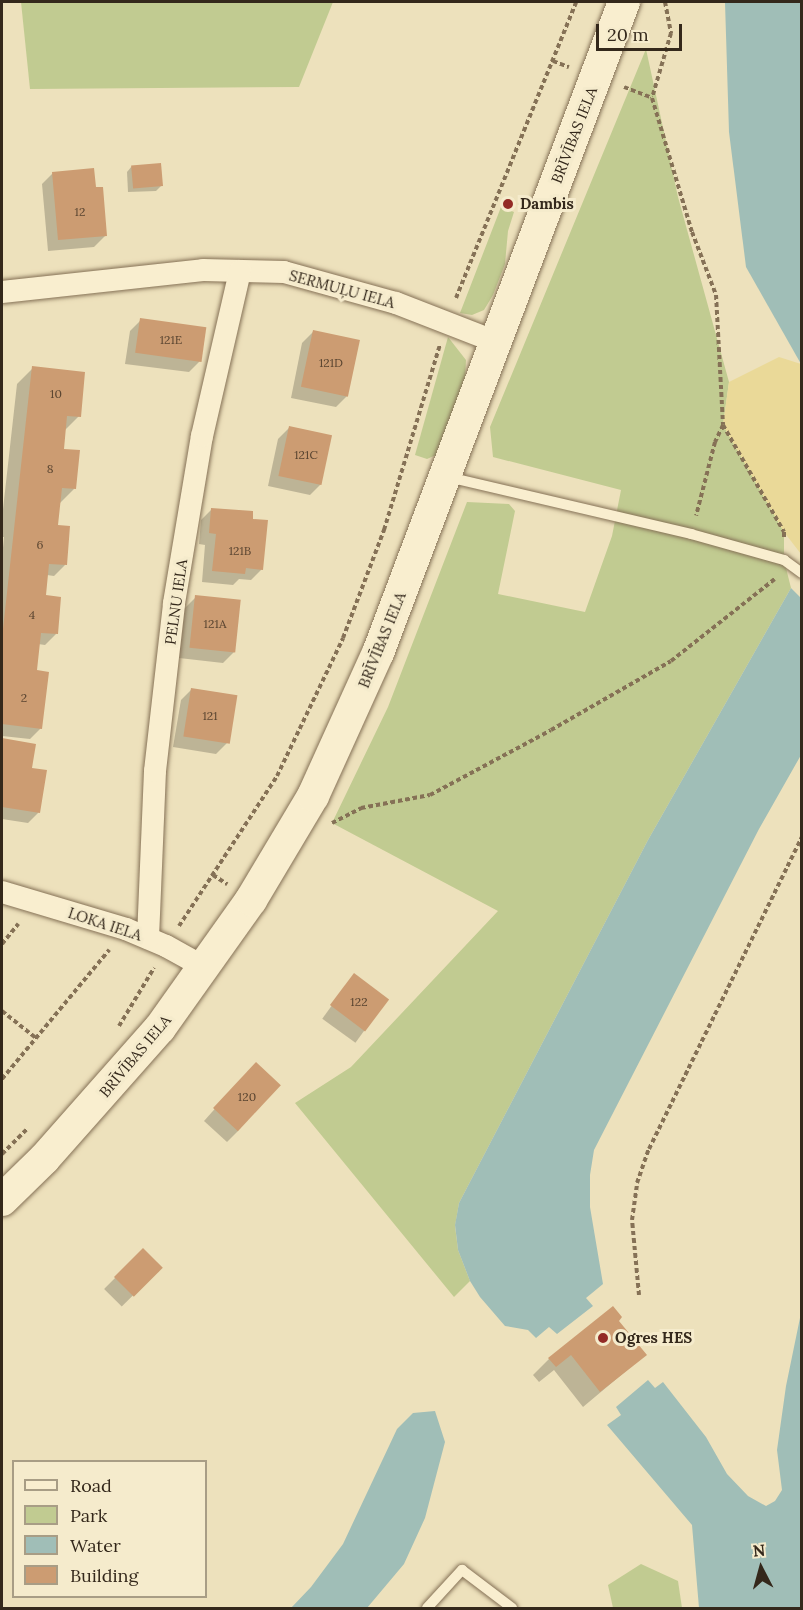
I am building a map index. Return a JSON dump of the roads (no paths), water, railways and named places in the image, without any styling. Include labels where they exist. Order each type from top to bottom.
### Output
[{"type":"main road","name":"BRĪVĪBAS IELA","points":[[2,1200],[44,1159],[105,1093],[160,1028],[251,900],[313,796],[378,653],[624,2]]},
{"type":"street","name":"SERMUĻU IELA","points":[[2,292],[203,270],[284,272],[396,303],[496,342]]},
{"type":"street","name":"PELNU IELA","points":[[157,942],[155,771],[174,603],[202,436],[240,271]]},
{"type":"street","name":"LOKA IELA","points":[[2,892],[126,929],[157,942],[204,967]]},
{"type":"lane","points":[[444,476],[691,534],[784,560],[801,573]]},
{"type":"lane","points":[[427,1608],[462,1570],[512,1608]]},
{"type":"water","points":[[725,2],[801,2],[801,364],[746,267],[729,132]]},
{"type":"water","points":[[791,588],[801,598],[801,755],[759,829],[594,1150],[590,1175],[590,1207],[603,1284],[586,1298],[593,1306],[557,1334],[549,1327],[536,1338],[528,1330],[505,1326],[480,1297],[470,1281],[458,1250],[455,1225],[459,1203],[648,840]]},
{"type":"water","points":[[801,1313],[801,1608],[699,1608],[692,1525],[607,1425],[621,1415],[616,1407],[648,1380],[655,1388],[663,1382],[706,1437],[727,1474],[748,1496],[766,1506],[775,1501],[782,1490],[777,1450],[786,1386]]},
{"type":"water","points":[[435,1411],[445,1442],[425,1518],[404,1564],[367,1608],[291,1608],[311,1587],[343,1544],[397,1429],[413,1413]]},
{"type":"place","name":"Dambis","points":[[508,204]]},
{"type":"place","name":"Ogres HES","points":[[603,1338]]}]
